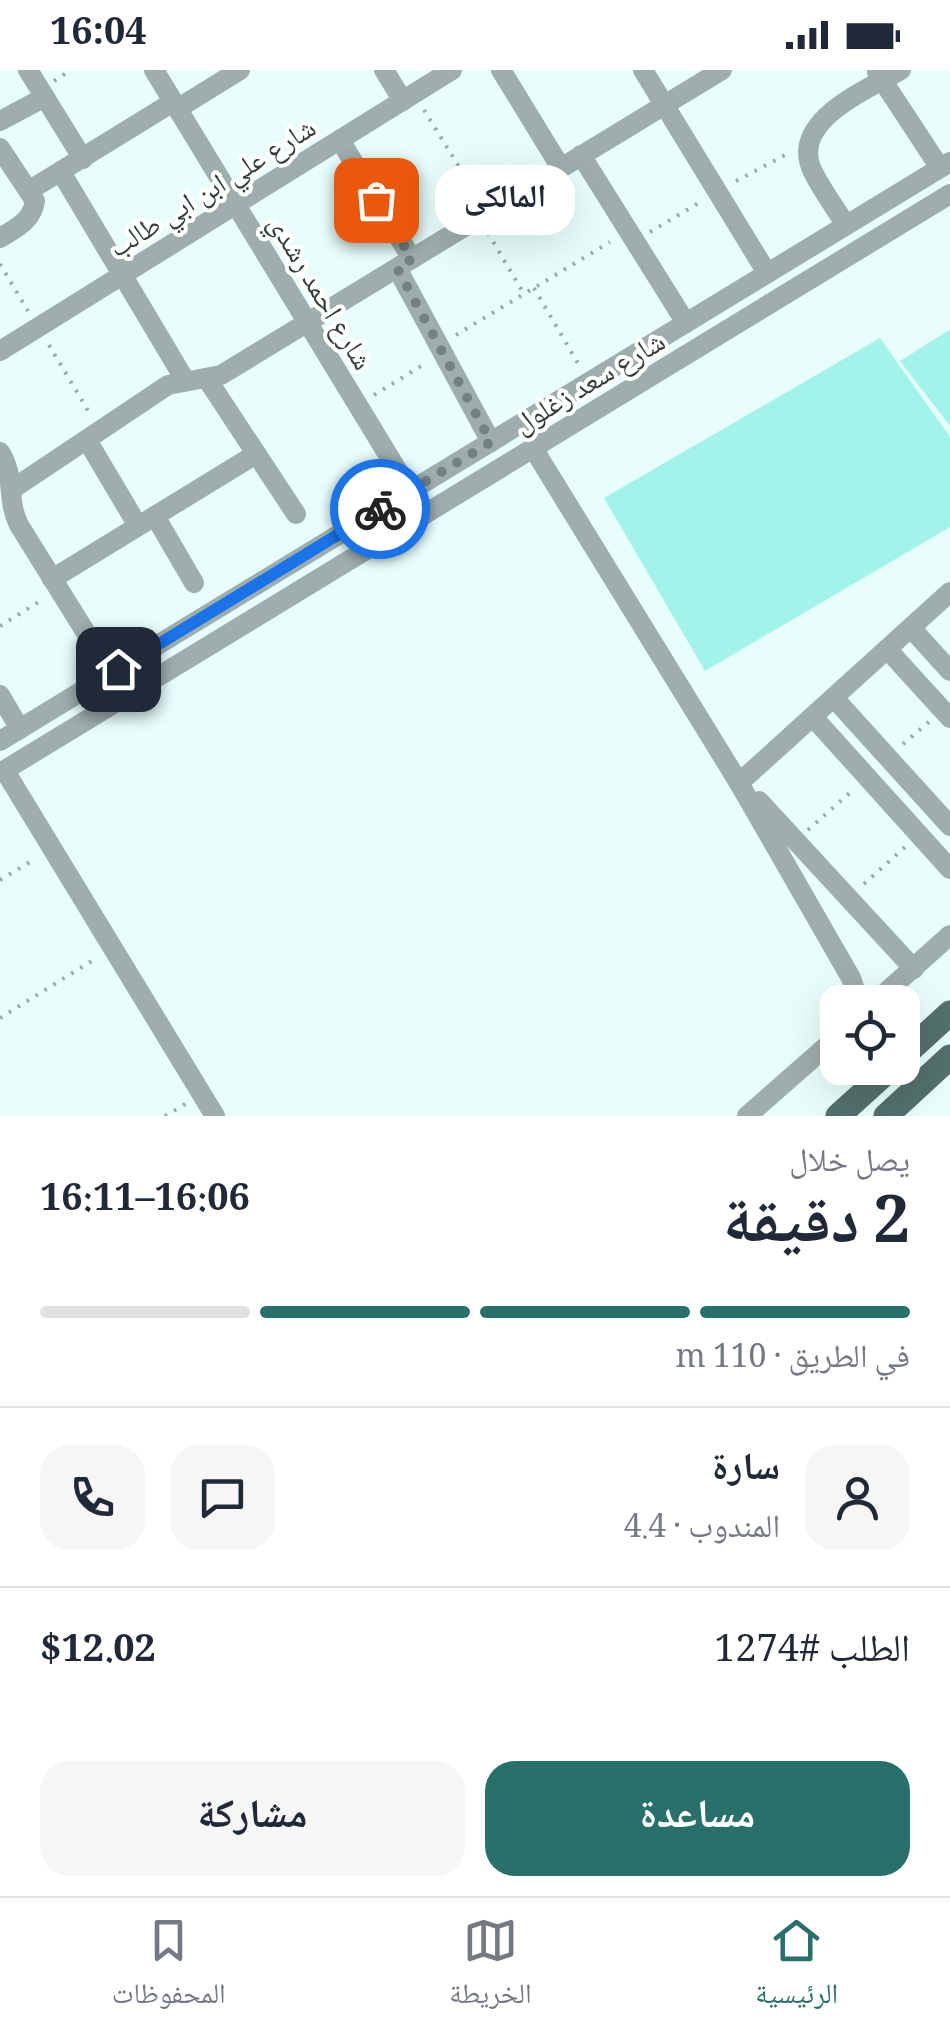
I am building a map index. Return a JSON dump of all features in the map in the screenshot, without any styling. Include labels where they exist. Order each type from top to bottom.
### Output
[{"type":"main road","points":[[920,1040],[950,1013]]},
{"type":"main road","points":[[886,1116],[950,1058]]},
{"type":"main road","points":[[838,1116],[872,1085]]},
{"type":"street","points":[[28,70],[83,159]]},
{"type":"street","name":"شارع احمد رشدي","points":[[154,70],[410,491]]},
{"type":"street","points":[[30,190],[240,70]]},
{"type":"street","points":[[384,70],[408,98]]},
{"type":"street","name":"شارع علي ابن ابي طالب","points":[[0,351],[452,70]]},
{"type":"street","points":[[501,70],[561,168]]},
{"type":"street","points":[[643,70],[767,274]]},
{"type":"street","points":[[8,503],[94,435],[168,386],[220,375],[722,70]]},
{"type":"street","points":[[846,225],[810,168],[808,148],[814,129],[829,114],[886,74],[945,165]]},
{"type":"street","points":[[0,121],[45,97]]},
{"type":"street","points":[[340,140],[404,263],[441,349],[491,442]]},
{"type":"street","points":[[0,148],[34,200],[33,212],[26,221],[0,238]]},
{"type":"street","points":[[582,155],[686,323]]},
{"type":"street","name":"شارع سعد زغلول","points":[[0,741],[945,165]]},
{"type":"street","points":[[61,172],[185,380]]},
{"type":"street","name":"شارع سعد زغلول","points":[[2,772],[950,194]]},
{"type":"street","points":[[207,379],[296,514]]},
{"type":"street","points":[[94,435],[146,521],[194,583]]},
{"type":"street","points":[[533,448],[739,783],[853,985]]},
{"type":"street","points":[[0,452],[10,468],[8,503],[18,525],[96,649]]},
{"type":"street","points":[[55,584],[146,521],[256,454]]},
{"type":"street","points":[[739,783],[950,592]]},
{"type":"street","points":[[911,628],[950,671]]},
{"type":"street","points":[[888,649],[946,714]]},
{"type":"street","points":[[0,695],[20,729]]},
{"type":"street","points":[[834,698],[950,826]]},
{"type":"street","points":[[813,717],[950,869]]},
{"type":"street","points":[[2,772],[216,1116]]},
{"type":"street","points":[[739,783],[797,840],[914,969]]},
{"type":"street","points":[[896,985],[950,935]]},
{"type":"street","points":[[747,1116],[820,1052]]},
{"type":"path","points":[[408,98],[483,215],[524,294]]},
{"type":"path","points":[[358,405],[524,294],[629,231]]},
{"type":"path","points":[[0,264],[94,435]]},
{"type":"path","points":[[534,288],[589,382]]},
{"type":"path","points":[[0,626],[55,584]]},
{"type":"path","points":[[889,758],[946,714]]},
{"type":"path","points":[[797,840],[867,777]]},
{"type":"path","points":[[849,897],[919,834]]},
{"type":"path","points":[[0,880],[52,848]]},
{"type":"path","points":[[0,1018],[113,948]]},
{"type":"shaded area","points":[[950,332],[950,426],[900,361]]},
{"type":"shaded area","points":[[880,338],[950,437],[950,527],[705,671],[604,498]]},
{"type":"way so far","points":[[376,200],[412,259],[397,268],[491,442],[380,509]]},
{"type":"place","name":"المالكى","points":[[376,200]]},
{"type":"route","points":[[118,669],[380,509]]}]
